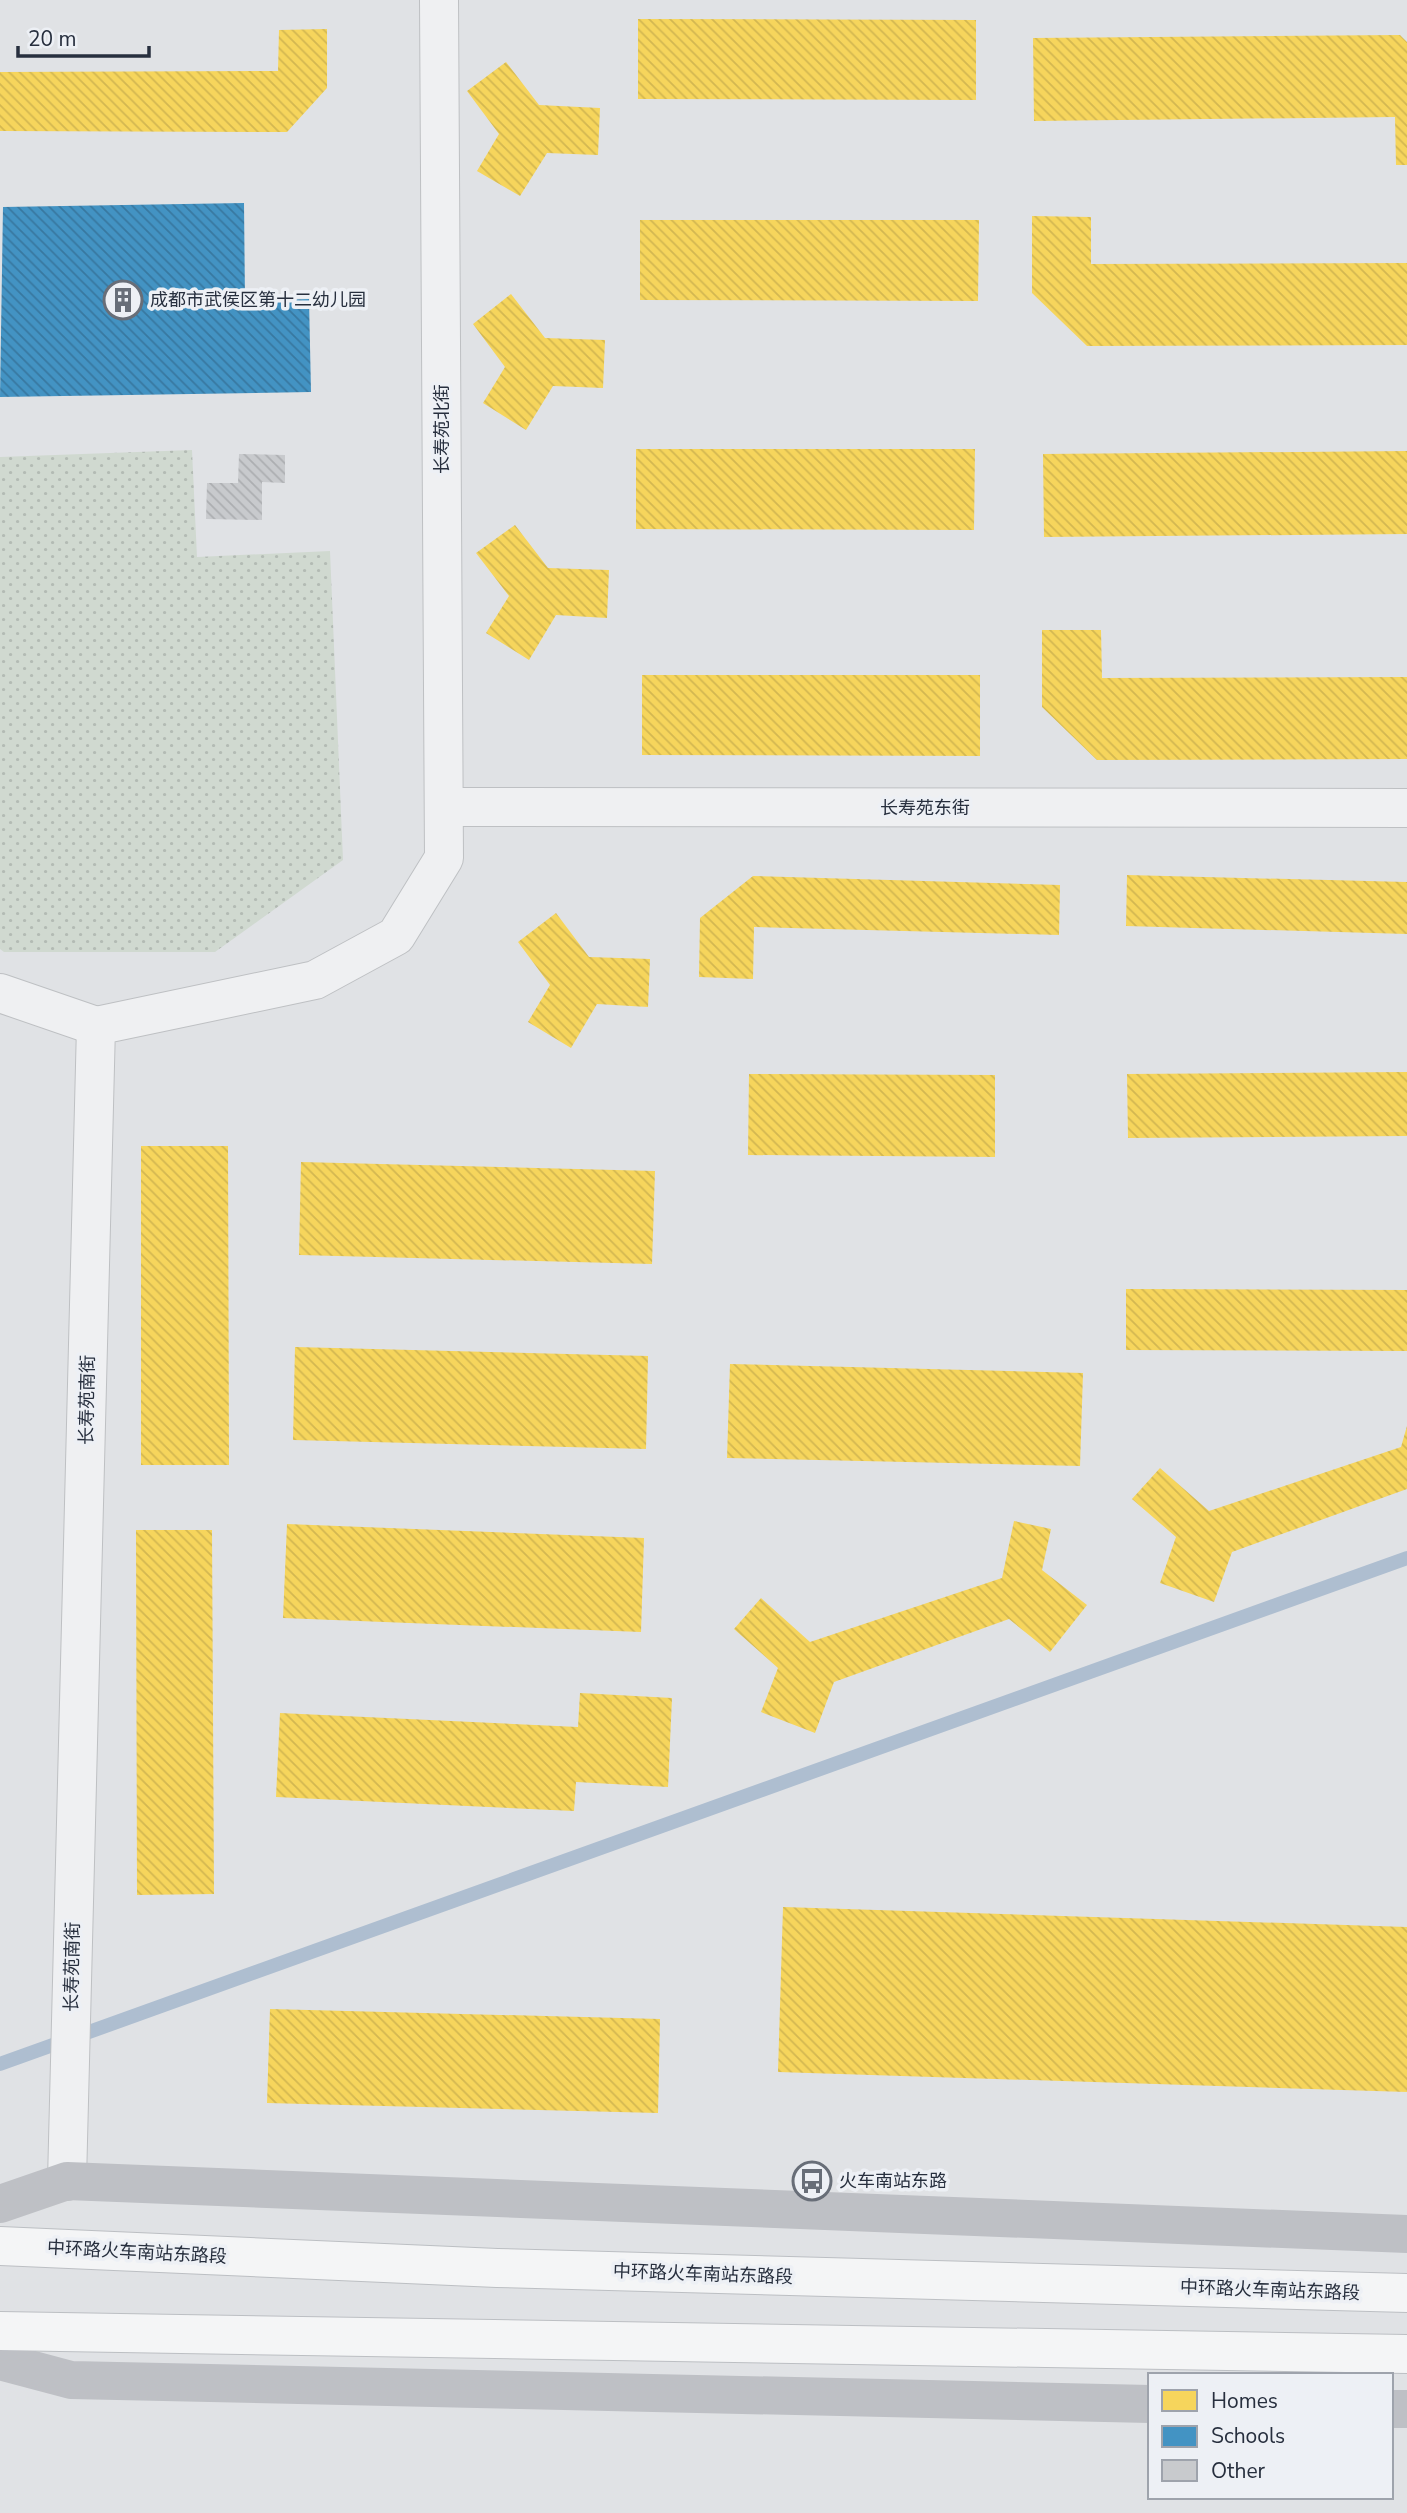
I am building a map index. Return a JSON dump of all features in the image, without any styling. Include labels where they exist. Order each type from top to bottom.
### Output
[{"type":"main road","points":[[0,2204],[67,2182],[1407,2234]]},
{"type":"main road","name":"中环路火车南站东路段","points":[[0,2246],[497,2268],[1407,2293]]},
{"type":"main road","points":[[0,2330],[1407,2354]]},
{"type":"main road","points":[[0,2361],[71,2381],[1148,2404]]},
{"type":"street","name":"长寿苑北街","points":[[96,1026],[315,980],[396,936],[444,858],[439,0]]},
{"type":"street","name":"长寿苑东街","points":[[444,807],[1407,808]]},
{"type":"street","points":[[0,993],[96,1026]]},
{"type":"street","name":"长寿苑南街","points":[[67,2182],[96,1026]]},
{"type":"shaded area","points":[[192,450],[197,557],[330,551],[343,860],[215,952],[4,952],[0,949],[0,457]]},
{"type":"building: Homes","points":[[638,19],[976,20],[976,100],[638,99]]},
{"type":"building: Homes","points":[[327,29],[327,88],[287,132],[0,131],[0,72],[278,71],[279,30]]},
{"type":"building: Homes","points":[[1400,35],[1407,42],[1407,165],[1396,165],[1395,117],[1034,121],[1033,38]]},
{"type":"building: Homes","points":[[506,62],[539,105],[600,108],[598,155],[547,153],[520,196],[477,171],[499,134],[467,91]]},
{"type":"building: Homes","points":[[1032,216],[1091,217],[1091,264],[1407,263],[1407,345],[1087,346],[1032,293]]},
{"type":"building: Homes","points":[[640,220],[979,220],[978,301],[640,300]]},
{"type":"building: Homes","points":[[511,294],[545,338],[605,340],[603,388],[553,386],[526,430],[483,403],[505,367],[473,324]]},
{"type":"building: Homes","points":[[636,449],[975,449],[974,530],[636,529]]},
{"type":"building: Homes","points":[[1407,451],[1407,534],[1044,537],[1043,454]]},
{"type":"building: Homes","points":[[515,525],[548,568],[609,570],[607,618],[556,615],[529,660],[486,633],[509,596],[476,553]]},
{"type":"building: Homes","points":[[1042,630],[1101,630],[1102,678],[1407,677],[1407,759],[1097,760],[1042,707]]},
{"type":"building: Homes","points":[[642,675],[980,675],[980,756],[642,755]]},
{"type":"building: Homes","points":[[1127,875],[1407,882],[1407,934],[1126,926]]},
{"type":"building: Homes","points":[[753,876],[1060,885],[1059,935],[754,927],[753,979],[699,977],[700,918]]},
{"type":"building: Homes","points":[[556,913],[589,957],[650,959],[648,1007],[597,1004],[571,1048],[528,1022],[550,985],[518,942]]},
{"type":"building: Homes","points":[[1407,1072],[1407,1136],[1128,1138],[1127,1074]]},
{"type":"building: Homes","points":[[749,1074],[995,1075],[995,1157],[748,1155]]},
{"type":"building: Homes","points":[[141,1146],[228,1146],[229,1465],[141,1465]]},
{"type":"building: Homes","points":[[301,1162],[655,1171],[652,1264],[299,1255]]},
{"type":"building: Homes","points":[[1126,1289],[1407,1290],[1407,1351],[1126,1350]]},
{"type":"building: Homes","points":[[295,1347],[648,1356],[646,1449],[293,1440]]},
{"type":"building: Homes","points":[[730,1364],[1083,1373],[1080,1466],[727,1458]]},
{"type":"building: Homes","points":[[1407,1426],[1407,1489],[1232,1552],[1214,1602],[1160,1583],[1176,1537],[1132,1499],[1160,1468],[1209,1511],[1401,1447]]},
{"type":"building: Homes","points":[[1014,1521],[1051,1529],[1042,1570],[1087,1605],[1050,1652],[1009,1619],[834,1682],[815,1733],[761,1712],[778,1668],[734,1629],[761,1598],[810,1642],[1002,1578]]},
{"type":"building: Homes","points":[[287,1524],[644,1538],[641,1632],[283,1618]]},
{"type":"building: Homes","points":[[136,1530],[212,1530],[214,1894],[137,1895]]},
{"type":"building: Homes","points":[[580,1693],[672,1698],[668,1787],[576,1782],[574,1811],[276,1797],[280,1713],[578,1727]]},
{"type":"building: Homes","points":[[783,1907],[1407,1927],[1407,2092],[778,2072]]},
{"type":"building: Homes","points":[[270,2009],[660,2019],[658,2113],[267,2103]]},
{"type":"building: Schools","name":"成都市武侯区第十二幼儿园","points":[[244,203],[245,301],[309,299],[311,392],[0,397],[3,207]]},
{"type":"building: Other","points":[[239,454],[285,455],[285,483],[262,482],[262,520],[206,519],[207,483],[238,483]]},
{"type":"waterway","points":[[0,2064],[1407,1558]]},
{"type":"place","name":"成都市武侯区第十二幼儿园","points":[[123,300]]},
{"type":"place","name":"火车南站东路","points":[[812,2181]]}]
